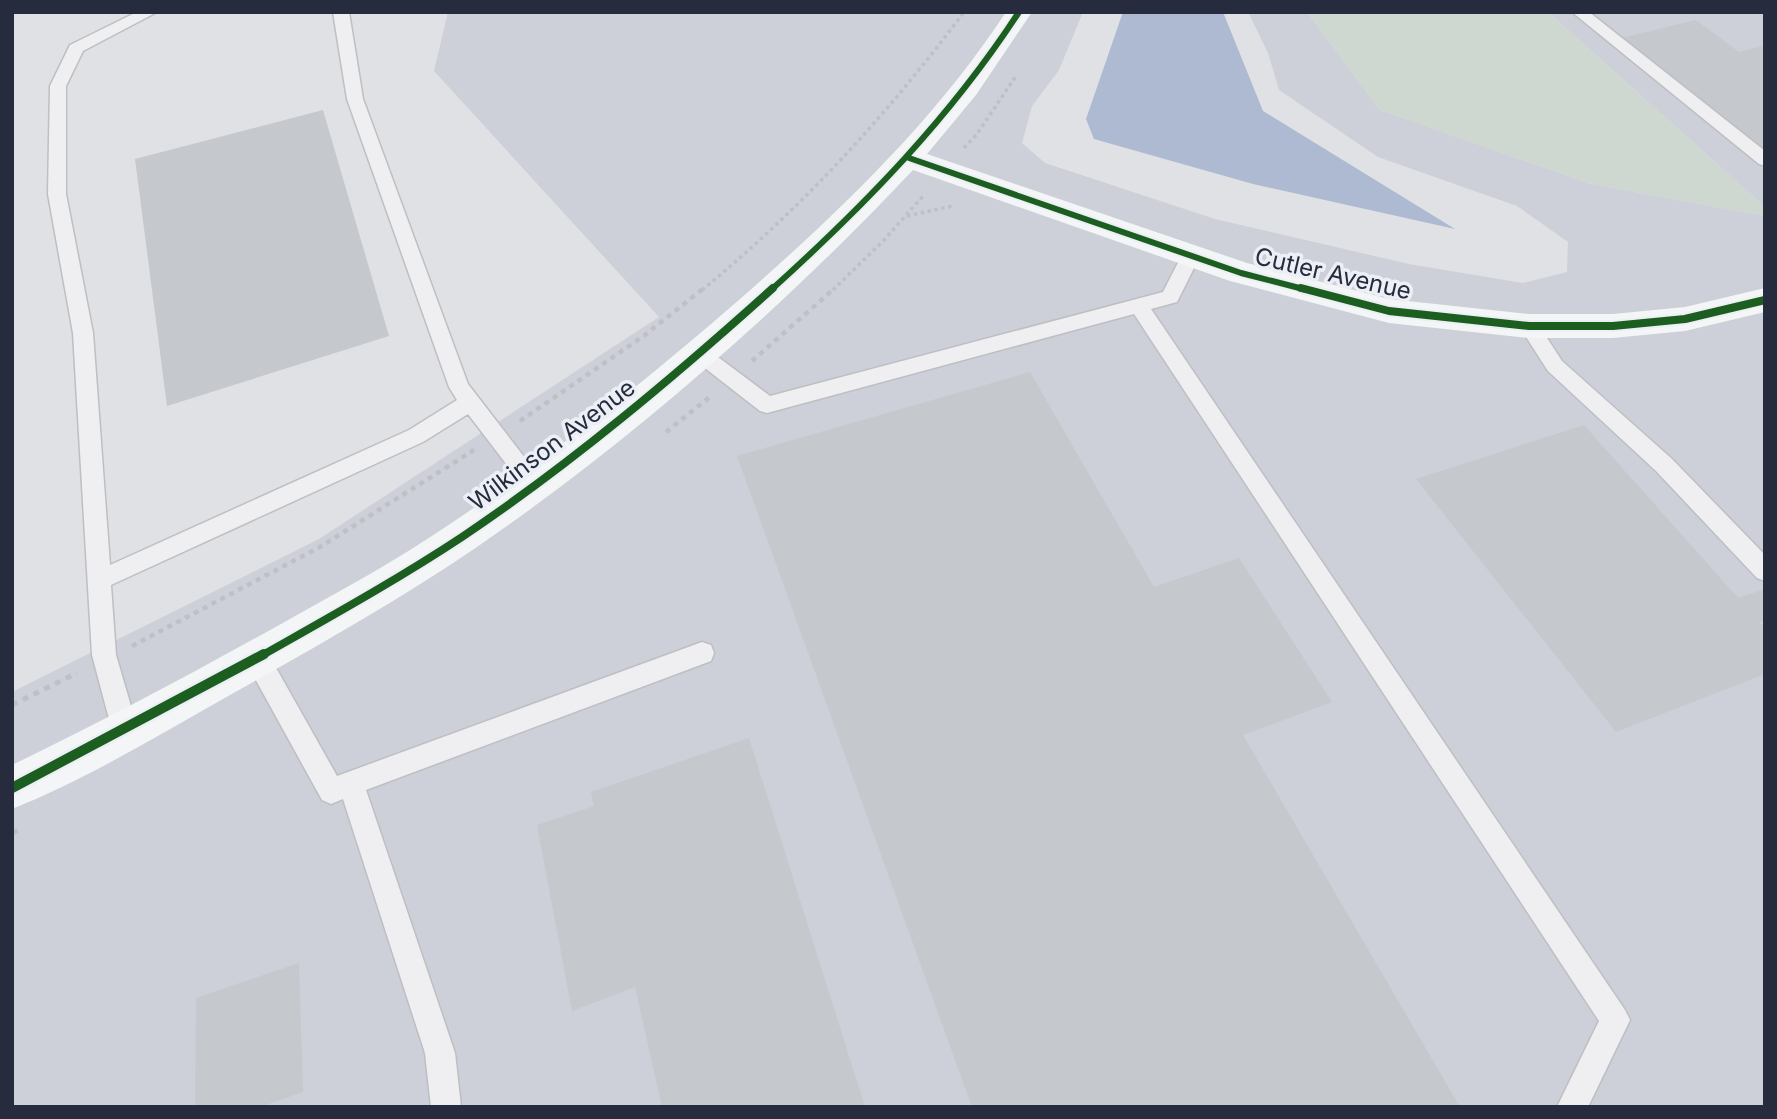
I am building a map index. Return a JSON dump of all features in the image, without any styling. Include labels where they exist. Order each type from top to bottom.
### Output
[{"type":"street","name":"Wilkinson Avenue","points":[[12,788],[257,658],[461,537],[646,399],[846,223],[909,158],[992,57],[1019,12]]},
{"type":"street","name":"Cutler Avenue","points":[[909,158],[1241,273],[1389,311],[1530,326],[1613,326],[1685,319],[1765,300]]},
{"type":"lane","points":[[125,730],[105,659],[83,333],[57,194],[58,86],[76,48],[150,12]]},
{"type":"lane","points":[[341,12],[355,99],[459,387],[534,484]]},
{"type":"lane","points":[[1578,12],[1765,160]]},
{"type":"lane","points":[[699,353],[768,405],[1170,297],[1191,256]]},
{"type":"lane","points":[[1139,306],[1615,1020],[1572,1107]]},
{"type":"lane","points":[[1530,326],[1555,366],[1664,465],[1765,571]]},
{"type":"lane","points":[[99,580],[416,436],[470,402]]},
{"type":"lane","points":[[257,658],[331,791],[702,653]]},
{"type":"lane","points":[[351,784],[440,1053],[446,1107]]},
{"type":"path","points":[[12,705],[320,547],[555,398],[658,323],[762,237],[833,171],[896,101],[964,12]]},
{"type":"shaded area","points":[[448,12],[1083,12],[1059,70],[1032,106],[1022,143],[1045,163],[1215,219],[1409,264],[1523,283],[1567,272],[1568,242],[1517,206],[1378,157],[1279,90],[1268,53],[1248,12],[1307,12],[1380,110],[1591,184],[1765,216],[1765,1107],[12,1107],[12,692],[319,539],[659,317],[434,71]]},
{"type":"shaded area","points":[[1307,12],[1548,12],[1765,207],[1765,216],[1591,184],[1379,110]]},
{"type":"shaded area","points":[[1548,12],[1765,12],[1765,207]]},
{"type":"water","points":[[1123,12],[1223,12],[1263,111],[1455,229],[1253,184],[1094,139],[1086,119]]},
{"type":"building","points":[[1696,20],[1739,52],[1765,45],[1765,150],[1622,38]]},
{"type":"building","points":[[323,110],[389,336],[167,406],[135,159]]},
{"type":"building","points":[[1030,372],[1154,587],[1239,558],[1332,702],[1243,735],[1460,1107],[972,1107],[737,456]]},
{"type":"building","points":[[1584,425],[1738,598],[1765,589],[1765,620],[1759,622],[1765,628],[1765,674],[1616,732],[1416,479]]},
{"type":"building","points":[[749,738],[865,1107],[662,1107],[635,987],[572,1011],[537,825],[594,806],[591,792]]},
{"type":"building","points":[[299,963],[303,1092],[260,1107],[195,1107],[196,998]]},
{"type":"cycle path","points":[[12,788],[188,697],[378,589],[504,508],[583,448],[734,323],[840,227],[936,126],[993,52],[1019,12]]},
{"type":"cycle path","points":[[909,158],[1241,273],[1389,311],[1529,326],[1613,326],[1685,319],[1765,300]]}]
